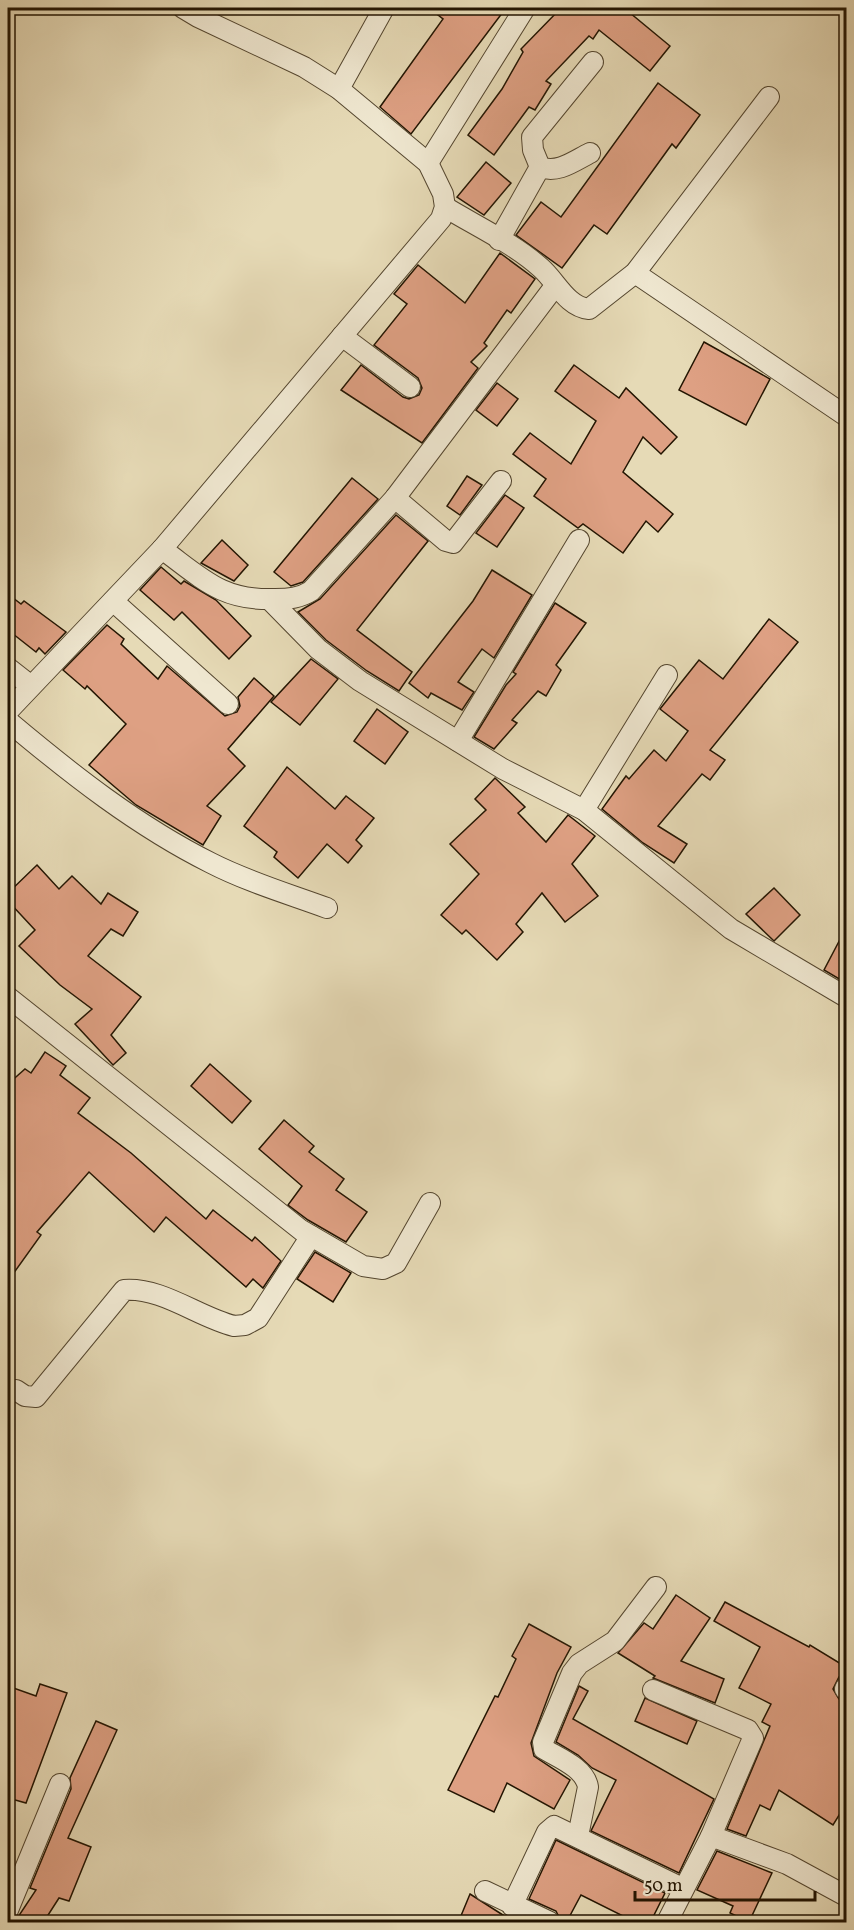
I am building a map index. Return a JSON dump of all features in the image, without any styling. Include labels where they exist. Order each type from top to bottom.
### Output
[{"type":"street","points":[[8,711],[162,549],[441,219],[445,207],[442,194],[428,163],[339,89],[304,67],[183,8]]},
{"type":"street","points":[[339,89],[384,8]]},
{"type":"street","points":[[428,163],[525,8]]},
{"type":"street","points":[[590,153],[549,171],[540,167],[533,150],[532,137],[592,62]]},
{"type":"street","points":[[445,207],[539,266],[555,286],[581,309],[589,309],[635,273],[770,97]]},
{"type":"street","points":[[499,240],[540,167]]},
{"type":"street","points":[[635,273],[846,416]]},
{"type":"street","points":[[162,549],[212,586],[230,595],[269,600],[301,597],[311,591],[394,498],[555,286]]},
{"type":"street","points":[[342,336],[410,387]]},
{"type":"street","points":[[394,498],[446,541],[453,543],[501,480]]},
{"type":"street","points":[[458,741],[579,540]]},
{"type":"street","points":[[269,600],[318,649],[360,681],[503,769],[584,810],[731,929],[846,997]]},
{"type":"street","points":[[113,601],[228,704]]},
{"type":"street","points":[[8,668],[31,686]]},
{"type":"street","points":[[584,810],[667,675]]},
{"type":"street","points":[[8,721],[86,785],[196,856],[225,870],[327,908]]},
{"type":"street","points":[[8,996],[311,1236],[363,1266],[389,1268],[396,1263],[430,1203]]},
{"type":"street","points":[[16,1390],[25,1396],[36,1397],[124,1290],[139,1290],[234,1326],[245,1325],[258,1318],[311,1236]]},
{"type":"street","points":[[578,1836],[588,1787],[587,1780],[580,1772],[544,1749],[543,1742],[572,1673],[579,1664],[615,1641],[656,1587]]},
{"type":"street","points":[[653,1690],[748,1730],[753,1738],[711,1836],[682,1888],[667,1923]]},
{"type":"street","points":[[8,1910],[60,1784]]},
{"type":"street","points":[[512,1906],[549,1829],[557,1826],[682,1888]]},
{"type":"street","points":[[711,1836],[787,1864],[846,1896]]},
{"type":"street","points":[[485,1891],[550,1923]]},
{"type":"building","points":[[429,8],[506,8],[411,134],[380,107],[443,19]]},
{"type":"building","points":[[561,8],[624,8],[670,46],[650,71],[599,30],[593,39],[589,36],[546,81],[551,84],[535,110],[529,107],[494,155],[468,135],[502,89],[523,52],[521,49]]},
{"type":"building","points":[[658,83],[700,115],[676,148],[672,144],[607,234],[594,225],[562,268],[516,235],[541,202],[561,217]]},
{"type":"building","points":[[486,162],[511,183],[484,215],[457,197]]},
{"type":"building","points":[[500,253],[535,279],[511,313],[507,310],[484,343],[487,346],[471,362],[478,368],[422,443],[341,390],[361,365],[403,397],[409,399],[419,395],[422,388],[418,378],[374,345],[407,304],[394,294],[418,265],[465,303]]},
{"type":"building","points":[[704,342],[770,379],[746,425],[679,390]]},
{"type":"building","points":[[574,365],[619,398],[626,388],[677,437],[661,454],[643,437],[623,472],[673,514],[658,532],[646,521],[623,553],[583,524],[578,528],[534,496],[546,479],[513,454],[530,433],[571,464],[596,421],[555,391]]},
{"type":"building","points":[[497,383],[518,399],[497,426],[476,410]]},
{"type":"building","points":[[467,476],[482,485],[460,515],[447,506]]},
{"type":"building","points":[[352,478],[378,499],[303,582],[291,586],[274,572]]},
{"type":"building","points":[[505,495],[524,508],[497,547],[476,533]]},
{"type":"building","points":[[396,515],[428,541],[357,630],[412,672],[399,691],[367,671],[326,640],[298,612],[320,599]]},
{"type":"building","points":[[222,540],[248,565],[234,581],[201,563]]},
{"type":"building","points":[[161,567],[181,584],[184,581],[216,600],[251,636],[229,659],[182,612],[174,620],[140,590]]},
{"type":"building","points":[[492,570],[532,595],[494,658],[482,649],[458,682],[474,692],[462,710],[431,693],[428,698],[409,683],[473,601]]},
{"type":"building","points":[[8,594],[21,604],[24,601],[66,632],[45,654],[39,648],[36,652],[8,630]]},
{"type":"building","points":[[555,603],[586,623],[556,665],[561,670],[546,696],[538,691],[512,720],[517,723],[494,749],[474,737],[506,685],[516,674],[513,672]]},
{"type":"building","points":[[769,619],[798,642],[710,750],[725,760],[710,780],[702,774],[658,826],[687,844],[674,863],[643,843],[602,809],[626,776],[629,779],[654,750],[666,761],[688,731],[660,709],[699,660],[723,679]]},
{"type":"building","points":[[107,625],[124,639],[121,644],[158,679],[167,666],[225,716],[237,712],[240,706],[238,697],[254,678],[274,696],[228,749],[245,766],[207,806],[221,816],[203,845],[136,805],[89,765],[126,724],[87,686],[85,689],[63,670]]},
{"type":"building","points":[[311,659],[338,679],[300,725],[271,702]]},
{"type":"building","points":[[377,709],[408,732],[385,764],[354,741]]},
{"type":"building","points":[[287,767],[335,809],[346,796],[374,818],[356,840],[362,846],[348,863],[327,844],[298,878],[274,857],[277,852],[244,826]]},
{"type":"building","points":[[495,778],[525,807],[518,813],[546,842],[568,815],[595,836],[572,864],[598,896],[565,922],[542,893],[516,924],[523,932],[497,960],[466,930],[462,934],[441,915],[479,874],[450,844],[486,810],[475,799]]},
{"type":"building","points":[[37,865],[59,889],[72,876],[101,904],[108,893],[138,912],[123,936],[111,929],[88,956],[141,997],[111,1035],[126,1053],[113,1065],[75,1024],[92,1009],[60,985],[19,946],[35,930],[8,901],[8,893]]},
{"type":"building","points":[[774,888],[800,915],[774,941],[746,914]]},
{"type":"building","points":[[846,928],[846,983],[824,970]]},
{"type":"building","points":[[45,1052],[66,1066],[60,1075],[90,1098],[78,1113],[131,1153],[206,1219],[213,1210],[252,1241],[255,1237],[281,1261],[263,1288],[253,1279],[246,1287],[166,1217],[154,1232],[89,1172],[37,1232],[41,1235],[8,1281],[8,1084],[25,1069],[31,1073]]},
{"type":"building","points":[[210,1064],[251,1101],[232,1123],[191,1086]]},
{"type":"building","points":[[284,1120],[314,1146],[309,1152],[344,1179],[336,1190],[367,1212],[346,1242],[308,1220],[288,1205],[302,1186],[259,1149]]},
{"type":"building","points":[[315,1252],[351,1273],[333,1302],[297,1279]]},
{"type":"building","points":[[676,1595],[710,1618],[681,1661],[724,1679],[715,1703],[653,1678],[655,1676],[618,1653],[644,1623],[653,1629]]},
{"type":"building","points":[[725,1602],[809,1647],[810,1645],[846,1667],[846,1675],[839,1677],[833,1689],[839,1699],[846,1701],[846,1804],[833,1825],[779,1790],[770,1810],[760,1805],[746,1836],[727,1829],[770,1726],[762,1722],[771,1704],[739,1688],[760,1647],[714,1621]]},
{"type":"building","points":[[529,1624],[571,1647],[557,1673],[531,1743],[534,1756],[570,1780],[554,1809],[507,1783],[494,1812],[448,1790],[495,1696],[498,1697],[516,1659],[512,1656]]},
{"type":"building","points":[[40,1684],[67,1693],[26,1803],[8,1798],[8,1686],[36,1696]]},
{"type":"building","points":[[579,1686],[588,1691],[573,1719],[714,1799],[679,1873],[591,1831],[616,1780],[592,1768],[578,1755],[556,1742]]},
{"type":"building","points":[[645,1698],[697,1721],[687,1744],[635,1721]]},
{"type":"building","points":[[96,1721],[117,1730],[68,1838],[91,1847],[69,1901],[59,1898],[43,1923],[14,1923],[36,1890],[30,1888],[71,1789],[70,1778]]},
{"type":"building","points":[[556,1840],[665,1893],[650,1923],[637,1923],[581,1895],[566,1923],[562,1923],[556,1911],[529,1899]]},
{"type":"building","points":[[717,1851],[772,1873],[749,1922],[730,1913],[733,1906],[697,1890]]},
{"type":"building","points":[[470,1894],[506,1917],[523,1923],[458,1923]]}]
